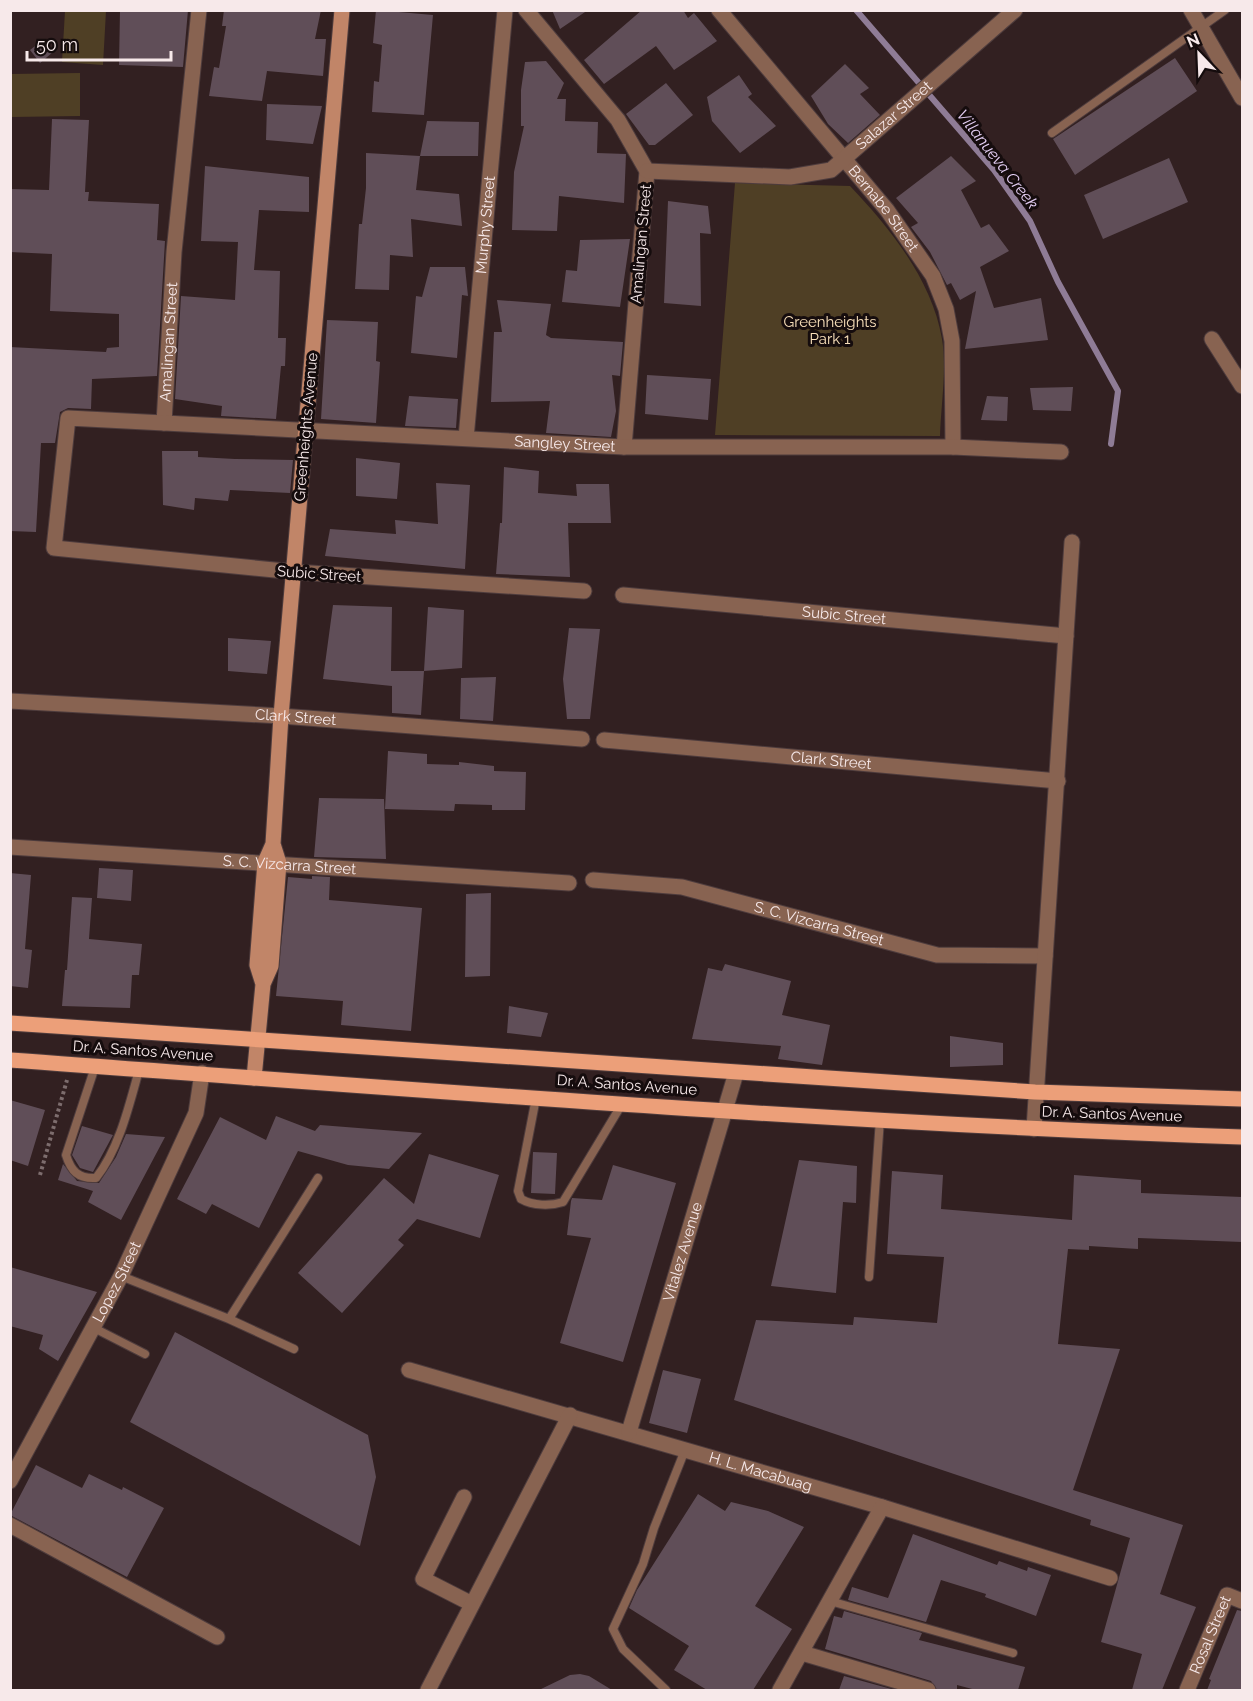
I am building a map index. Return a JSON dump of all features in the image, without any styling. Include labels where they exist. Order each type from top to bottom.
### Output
[{"type":"main road","name":"Dr. A. Santos Avenue","points":[[10,1023],[1035,1092],[1242,1099]]},
{"type":"main road","name":"Dr. A. Santos Avenue","points":[[10,1060],[725,1110],[1034,1129],[1242,1137]]},
{"type":"street","name":"Amalingan Street","points":[[164,423],[174,252],[199,10]]},
{"type":"street","name":"Greenheights Avenue","points":[[254,1078],[263,984],[257,965],[272,863],[281,716],[342,10]]},
{"type":"street","name":"Murphy Street","points":[[466,438],[506,10]]},
{"type":"street","name":"Amalingan Street","points":[[526,10],[618,120],[647,171],[624,447]]},
{"type":"street","name":"Bernabe Street","points":[[719,10],[887,210],[933,276],[946,309],[952,341],[953,447]]},
{"type":"street","name":"Salazar Street","points":[[647,171],[790,177],[825,172],[844,160],[1015,10]]},
{"type":"street","points":[[1191,10],[1242,98]]},
{"type":"street","points":[[1212,339],[1242,386]]},
{"type":"street","name":"Sangley Street","points":[[54,548],[68,418],[624,447],[953,447],[1061,452]]},
{"type":"street","points":[[1034,1129],[1072,542]]},
{"type":"street","name":"Subic Street","points":[[54,548],[295,572],[584,591]]},
{"type":"street","name":"Subic Street","points":[[623,595],[1066,636]]},
{"type":"street","name":"Clark Street","points":[[10,700],[281,716],[582,739]]},
{"type":"street","name":"Clark Street","points":[[603,740],[1058,781]]},
{"type":"street","name":"S. C. Vizcarra Street","points":[[10,847],[569,883]]},
{"type":"street","name":"S. C. Vizcarra Street","points":[[593,880],[682,887],[937,955],[1045,956]]},
{"type":"street","name":"Vitalez Avenue","points":[[629,1432],[736,1072]]},
{"type":"street","name":"Lopez Street","points":[[10,1480],[121,1276],[196,1113],[202,1073]]},
{"type":"street","name":"H. L. Macabuag","points":[[409,1370],[882,1507],[1110,1578]]},
{"type":"street","points":[[428,1690],[570,1415]]},
{"type":"street","points":[[464,1497],[423,1580],[472,1604]]},
{"type":"street","points":[[780,1690],[882,1507]]},
{"type":"street","points":[[10,1525],[218,1637]]},
{"type":"street","name":"Rosal Street","points":[[1187,1690],[1227,1595],[1242,1601]]},
{"type":"street","points":[[802,1653],[928,1690]]},
{"type":"lane","points":[[1052,132],[1225,10]]},
{"type":"lane","points":[[95,1067],[66,1155],[69,1165],[78,1176],[88,1179],[96,1178],[103,1170],[128,1111],[139,1070]]},
{"type":"lane","points":[[536,1097],[519,1191],[521,1199],[528,1204],[563,1202],[622,1103]]},
{"type":"lane","points":[[869,1277],[880,1119]]},
{"type":"lane","points":[[229,1319],[318,1178]]},
{"type":"lane","points":[[121,1276],[229,1319],[294,1349]]},
{"type":"lane","points":[[94,1329],[145,1354]]},
{"type":"lane","points":[[666,1690],[622,1648],[613,1629],[643,1564],[685,1450]]},
{"type":"lane","points":[[830,1601],[1013,1653]]},
{"type":"path","points":[[40,1175],[72,1065]]},
{"type":"green space","points":[[65,11],[106,11],[103,65],[62,62]]},
{"type":"green space","points":[[80,73],[80,116],[11,117],[11,74]]},
{"type":"green space","name":"Greenheights Park 1","points":[[735,183],[850,186],[880,219],[919,276],[937,317],[944,362],[940,436],[715,435]]},
{"type":"building","points":[[120,10],[188,10],[183,67],[119,65]]},
{"type":"building","points":[[224,10],[321,10],[315,39],[326,39],[323,76],[267,71],[262,101],[209,96],[214,67],[219,68],[226,26],[222,26]]},
{"type":"building","points":[[376,10],[433,15],[424,115],[372,112],[374,81],[379,82],[382,45],[373,43]]},
{"type":"building","points":[[552,10],[588,10],[560,29]]},
{"type":"building","points":[[642,10],[683,10],[688,18],[694,13],[717,41],[674,70],[656,46],[604,84],[584,60]]},
{"type":"building","points":[[43,40],[53,52],[40,63],[30,50]]},
{"type":"building","points":[[1175,58],[1197,91],[1075,175],[1053,139]]},
{"type":"building","points":[[546,61],[564,83],[557,99],[566,99],[565,121],[598,122],[597,153],[626,154],[624,203],[559,196],[557,231],[512,230],[514,172],[524,126],[521,126],[521,90],[525,62]]},
{"type":"building","points":[[845,64],[869,88],[860,94],[880,115],[848,143],[828,124],[811,96]]},
{"type":"building","points":[[739,75],[752,94],[748,97],[776,126],[740,153],[712,121],[707,97]]},
{"type":"building","points":[[666,83],[693,115],[655,145],[649,145],[626,114]]},
{"type":"building","points":[[267,104],[322,106],[313,144],[266,140]]},
{"type":"building","points":[[52,119],[89,120],[85,192],[89,192],[88,201],[159,204],[157,240],[165,241],[157,376],[92,379],[91,409],[68,408],[60,412],[55,443],[41,443],[36,532],[10,531],[10,347],[106,352],[107,348],[119,347],[119,314],[50,311],[52,254],[10,252],[10,189],[49,190]]},
{"type":"building","points":[[427,121],[479,122],[478,156],[420,156]]},
{"type":"building","points":[[366,153],[420,156],[416,190],[459,194],[462,226],[411,219],[413,257],[390,255],[389,290],[355,289],[359,224],[362,224],[366,188]]},
{"type":"building","points":[[951,156],[976,181],[961,190],[981,228],[989,224],[1009,251],[980,267],[994,308],[1041,298],[1048,340],[965,349],[976,291],[960,300],[951,283],[947,285],[930,252],[911,227],[918,223],[896,198]]},
{"type":"building","points":[[1169,158],[1188,202],[1103,239],[1084,195]]},
{"type":"building","points":[[205,166],[309,177],[309,212],[259,210],[254,270],[280,271],[278,338],[286,338],[285,366],[281,366],[276,419],[221,416],[222,406],[175,399],[181,296],[235,300],[238,242],[201,241]]},
{"type":"building","points":[[668,201],[708,206],[711,234],[700,233],[701,306],[664,303]]},
{"type":"building","points":[[630,239],[620,307],[562,302],[566,270],[577,271],[580,240]]},
{"type":"building","points":[[430,267],[465,267],[468,296],[462,295],[457,358],[411,353],[416,296],[422,297]]},
{"type":"building","points":[[497,300],[551,304],[546,335],[551,338],[623,342],[620,376],[612,375],[616,411],[611,437],[546,433],[550,401],[491,402],[494,332],[502,332]]},
{"type":"building","points":[[327,320],[378,322],[376,361],[380,362],[376,423],[321,419]]},
{"type":"building","points":[[647,375],[711,379],[708,420],[645,414]]},
{"type":"building","points":[[1073,387],[1071,411],[1033,410],[1030,388]]},
{"type":"building","points":[[409,396],[458,399],[456,428],[405,426]]},
{"type":"building","points":[[987,396],[1008,397],[1007,421],[981,420]]},
{"type":"building","points":[[162,451],[198,451],[198,457],[293,460],[290,493],[230,490],[228,501],[195,498],[194,510],[163,505]]},
{"type":"building","points":[[356,458],[400,463],[397,499],[356,496]]},
{"type":"building","points":[[504,467],[539,471],[538,493],[577,496],[576,484],[609,484],[611,523],[568,523],[570,577],[496,574],[500,523],[502,523]]},
{"type":"building","points":[[436,483],[470,485],[465,569],[325,556],[330,529],[396,534],[395,520],[438,524]]},
{"type":"building","points":[[333,605],[392,607],[391,671],[424,671],[421,715],[392,713],[392,686],[323,679]]},
{"type":"building","points":[[428,607],[464,610],[462,668],[424,671]]},
{"type":"building","points":[[569,628],[600,629],[590,719],[567,719],[563,679]]},
{"type":"building","points":[[228,638],[271,641],[267,674],[228,671]]},
{"type":"building","points":[[496,677],[493,721],[460,719],[461,678]]},
{"type":"building","points":[[388,751],[427,754],[427,764],[459,765],[459,762],[494,766],[494,771],[526,772],[525,810],[492,810],[492,805],[455,804],[454,811],[385,809]]},
{"type":"building","points":[[319,798],[384,799],[386,859],[314,857]]},
{"type":"building","points":[[99,868],[133,870],[131,901],[97,898]]},
{"type":"building","points":[[10,873],[31,875],[25,949],[32,950],[28,988],[10,986]]},
{"type":"building","points":[[312,876],[330,877],[329,900],[422,908],[411,1031],[341,1025],[343,1001],[276,996],[288,877],[312,879]]},
{"type":"building","points":[[491,893],[490,976],[465,977],[466,894]]},
{"type":"building","points":[[72,897],[92,898],[89,939],[142,944],[139,975],[132,975],[130,1008],[62,1006]]},
{"type":"building","points":[[725,964],[791,981],[782,1015],[830,1025],[822,1065],[778,1059],[781,1046],[692,1039],[708,968],[722,971]]},
{"type":"building","points":[[509,1006],[548,1013],[541,1037],[507,1033]]},
{"type":"building","points":[[950,1036],[1003,1043],[1003,1065],[950,1067]]},
{"type":"building","points":[[10,1100],[45,1110],[28,1166],[10,1160]]},
{"type":"building","points":[[276,1116],[315,1131],[320,1125],[422,1133],[389,1169],[348,1165],[298,1151],[259,1228],[212,1204],[206,1214],[177,1199],[220,1117],[266,1140]]},
{"type":"building","points":[[82,1126],[113,1135],[93,1172],[80,1168],[72,1155]]},
{"type":"building","points":[[126,1134],[165,1137],[121,1220],[88,1202],[93,1191],[58,1180],[63,1164],[77,1181],[99,1183],[116,1157]]},
{"type":"building","points":[[533,1152],[557,1153],[555,1194],[531,1193]]},
{"type":"building","points":[[429,1154],[499,1175],[480,1238],[417,1219],[398,1240],[404,1245],[342,1313],[298,1273],[384,1178],[414,1204]]},
{"type":"building","points":[[799,1160],[857,1166],[856,1203],[843,1202],[836,1293],[771,1286]]},
{"type":"building","points":[[613,1165],[676,1183],[623,1362],[560,1343],[591,1238],[567,1235],[571,1201],[572,1198],[602,1200]]},
{"type":"building","points":[[892,1171],[943,1175],[941,1209],[1072,1220],[1074,1175],[1141,1180],[1141,1193],[1242,1197],[1242,1242],[1138,1238],[1138,1249],[1089,1246],[1089,1250],[1068,1249],[1058,1344],[1120,1349],[1073,1490],[1183,1525],[1160,1594],[1196,1607],[1162,1690],[1132,1690],[1142,1654],[1101,1642],[1130,1538],[1090,1525],[1091,1520],[734,1400],[756,1320],[853,1325],[854,1317],[937,1323],[944,1257],[887,1254]]},
{"type":"building","points":[[10,1267],[97,1292],[58,1361],[39,1349],[43,1335],[10,1326]]},
{"type":"building","points":[[175,1332],[368,1435],[376,1477],[360,1546],[130,1422]]},
{"type":"building","points":[[663,1370],[701,1379],[687,1433],[649,1423]]},
{"type":"building","points":[[36,1465],[82,1488],[89,1474],[122,1490],[123,1487],[164,1508],[127,1577],[10,1515]]},
{"type":"building","points":[[698,1494],[725,1511],[731,1502],[768,1511],[804,1527],[755,1606],[792,1629],[753,1690],[707,1690],[674,1670],[689,1646],[629,1608],[637,1590]]},
{"type":"building","points":[[913,1534],[997,1565],[999,1561],[1027,1571],[1028,1567],[1051,1575],[1036,1616],[985,1597],[986,1594],[941,1580],[926,1622],[848,1600],[852,1587],[888,1598]]},
{"type":"building","points":[[1237,1610],[1242,1611],[1242,1690],[1207,1690],[1211,1680],[1209,1679]]},
{"type":"building","points":[[844,1611],[922,1633],[919,1640],[1025,1667],[1018,1690],[976,1690],[957,1685],[957,1690],[937,1690],[931,1681],[825,1649],[834,1616],[842,1618]]},
{"type":"building","points":[[570,1675],[589,1676],[612,1690],[539,1690]]},
{"type":"building","points":[[844,1676],[895,1690],[839,1690]]},
{"type":"waterway","name":"Villanueva Creek","points":[[856,10],[994,170],[1030,221],[1058,282],[1118,391],[1111,444]]}]
